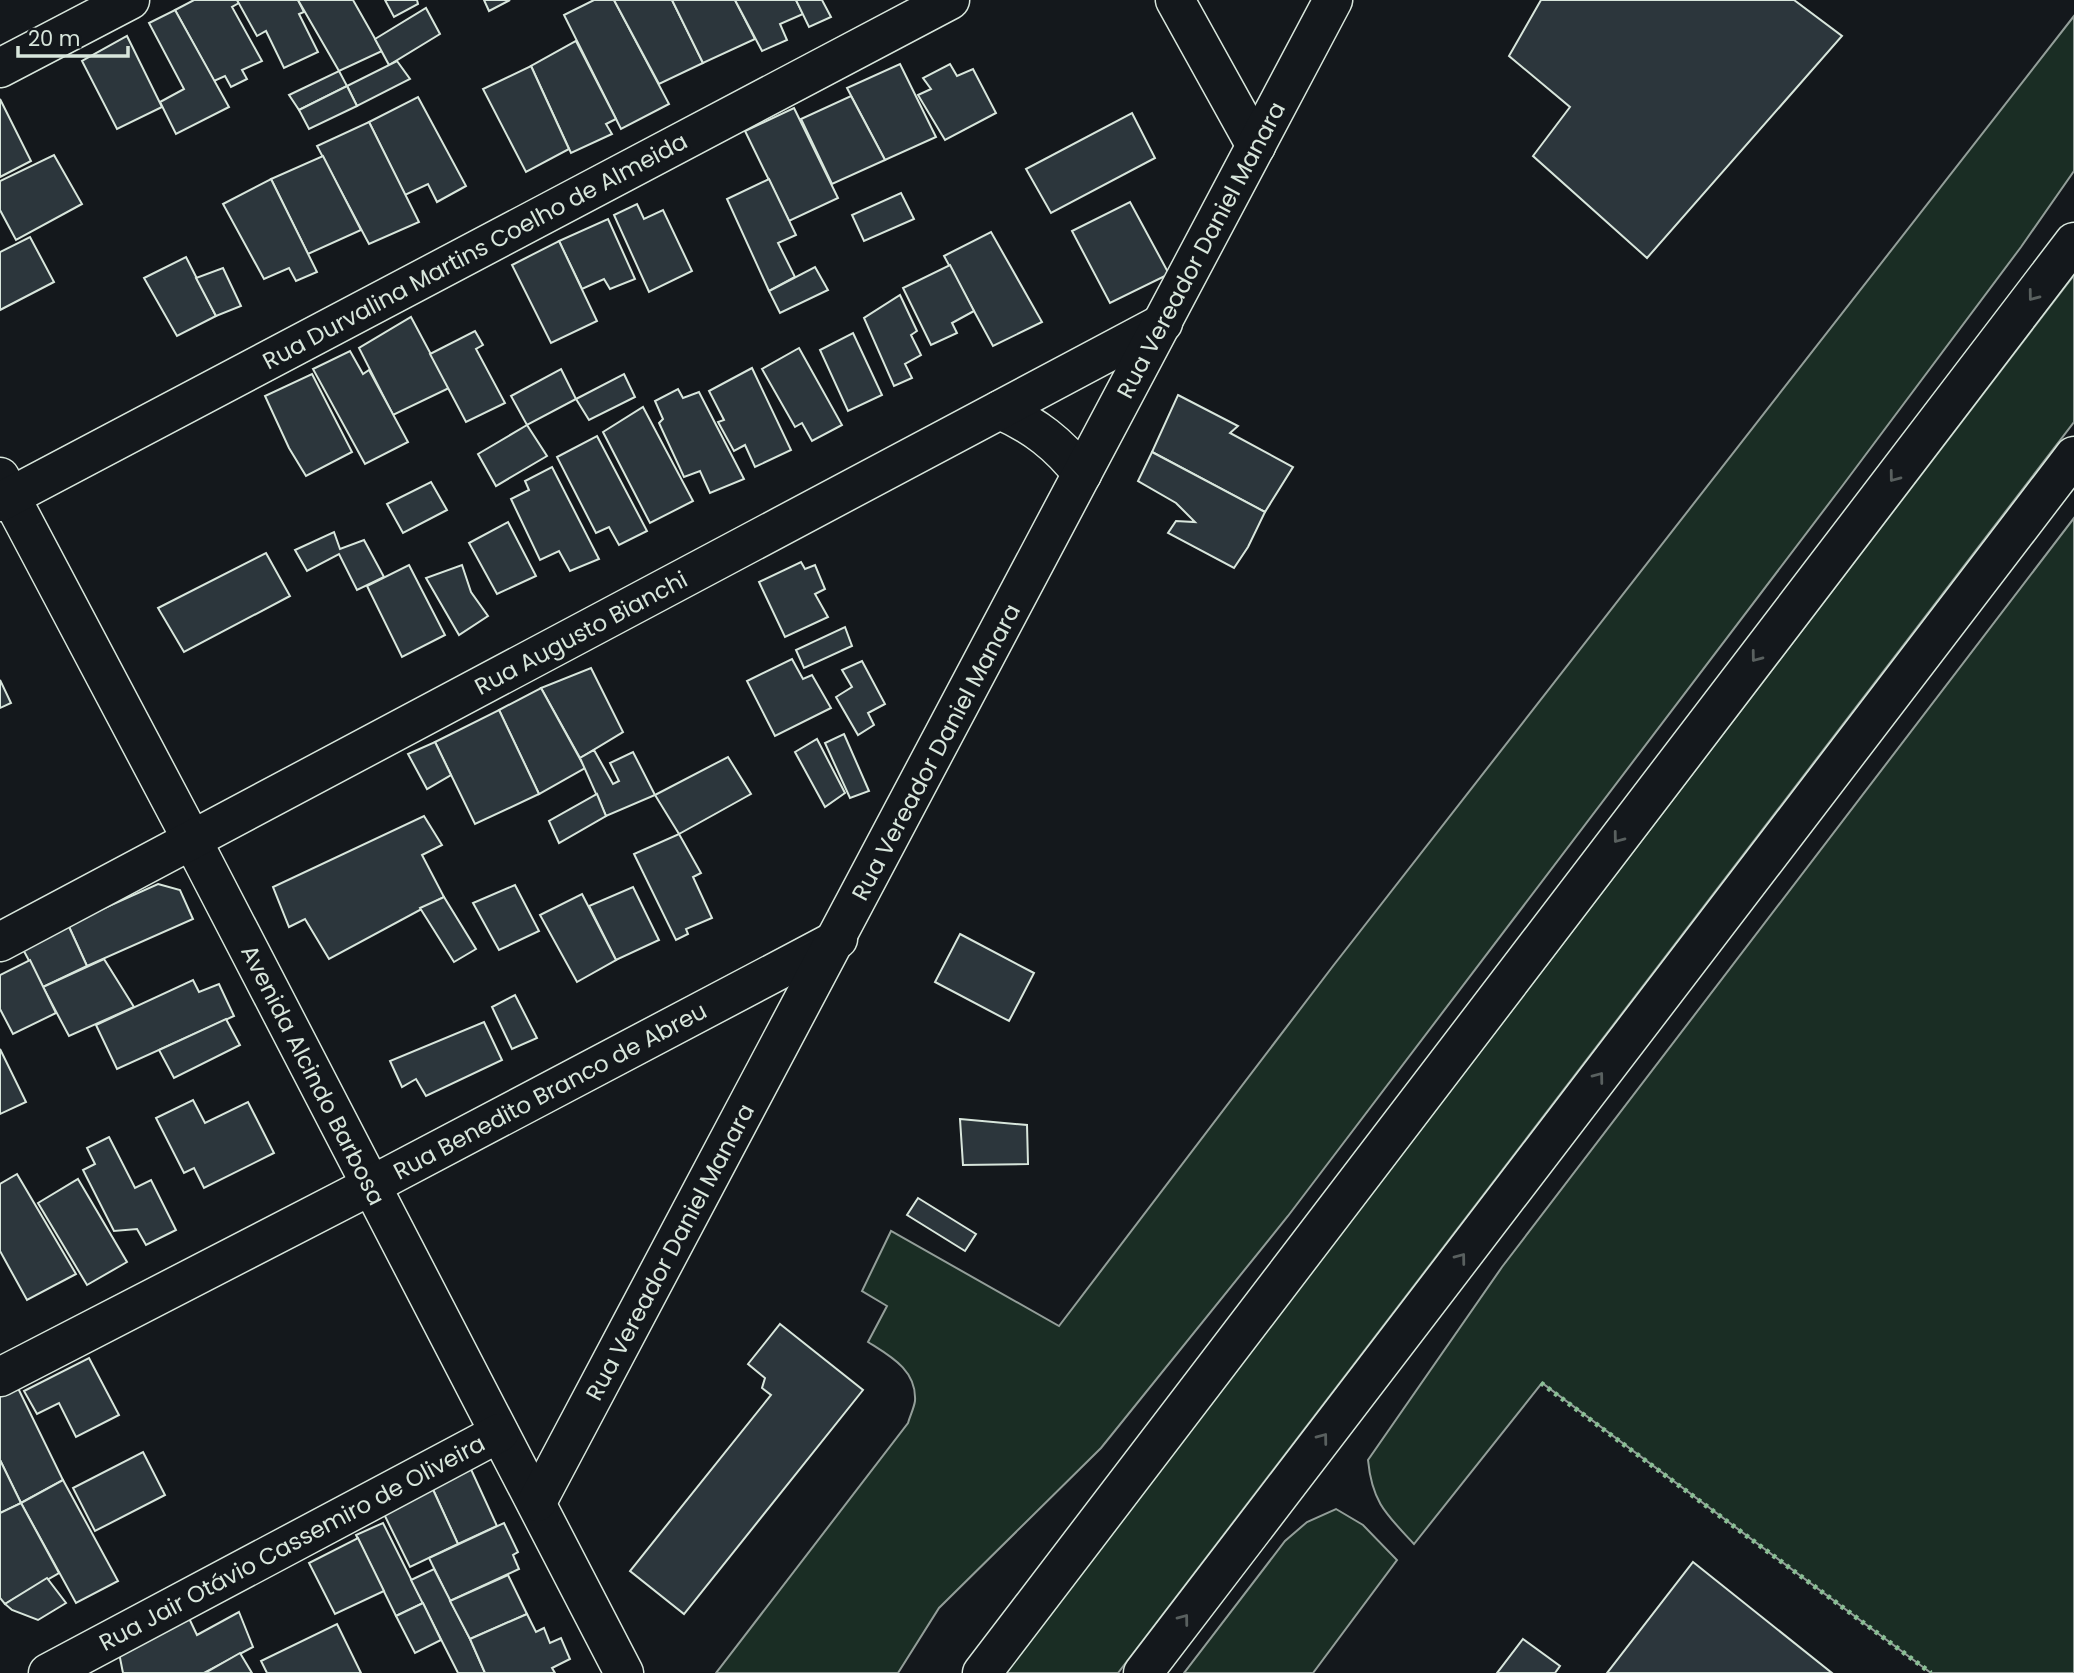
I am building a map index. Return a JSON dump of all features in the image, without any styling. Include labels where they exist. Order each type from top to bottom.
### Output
[{"type":"main road","points":[[0,68],[130,0]]},
{"type":"main road","name":"Rua Durvalina Martins Coelho de Almeida","points":[[4,492],[950,0]]},
{"type":"main road","points":[[1175,0],[1256,146]]},
{"type":"main road","name":"Rua Vereador Daniel Manara","points":[[537,1502],[838,939],[1333,0]]},
{"type":"main road","points":[[982,1673],[2074,242]]},
{"type":"main road","name":"Rua Augusto Bianchi","points":[[0,942],[1163,323]]},
{"type":"main road","points":[[1000,410],[1024,421],[1046,436],[1066,453],[1083,474]]},
{"type":"main road","points":[[1143,1673],[2074,456]]},
{"type":"main road","name":"Avenida Alcindo Barbosa","points":[[4,492],[192,840],[624,1673]]},
{"type":"main road","name":"Rua Benedito Branco de Abreu","points":[[0,1377],[370,1186],[838,939]]},
{"type":"main road","name":"Rua Jair Otávio Cassemiro de Oliveira","points":[[48,1673],[499,1433]]},
{"type":"green space","points":[[2074,16],[2074,171],[2021,247],[1843,485],[1288,1216],[1101,1448],[939,1608],[898,1673],[716,1673],[908,1423],[915,1401],[912,1381],[901,1365],[868,1342],[887,1306],[862,1291],[891,1231],[1059,1326],[1333,966]]},
{"type":"green space","points":[[2074,275],[2074,422],[1118,1673],[1005,1673]]},
{"type":"green space","points":[[2074,518],[2074,1673],[1931,1673],[1542,1383],[1414,1544],[1382,1507],[1373,1487],[1368,1460],[1502,1267]]},
{"type":"green space","points":[[1336,1509],[1363,1525],[1397,1560],[1313,1673],[1184,1673],[1285,1541],[1307,1522]]},
{"type":"building","points":[[194,0],[237,0],[239,3],[232,7],[262,61],[242,70],[247,79],[231,87],[225,76],[214,81],[175,10]]},
{"type":"building","points":[[237,0],[298,0],[304,12],[299,14],[318,52],[284,68],[266,31],[257,36]]},
{"type":"building","points":[[298,0],[353,0],[382,51],[339,71]]},
{"type":"building","points":[[385,0],[417,0],[418,4],[394,17]]},
{"type":"building","points":[[484,0],[510,0],[489,11]]},
{"type":"building","points":[[594,0],[614,0],[669,104],[621,129],[564,15]]},
{"type":"building","points":[[614,0],[672,0],[703,63],[659,84]]},
{"type":"building","points":[[672,0],[735,0],[755,39],[703,63]]},
{"type":"building","points":[[735,0],[796,0],[803,14],[780,24],[787,40],[762,51]]},
{"type":"building","points":[[796,0],[822,0],[831,17],[809,27]]},
{"type":"building","points":[[1541,0],[1794,0],[1842,36],[1647,258],[1533,156],[1570,107],[1509,56]]},
{"type":"building","points":[[426,8],[440,34],[389,65],[375,39]]},
{"type":"building","points":[[175,10],[229,107],[176,134],[160,102],[184,89],[149,23]]},
{"type":"building","points":[[127,36],[162,107],[117,129],[82,61]]},
{"type":"building","points":[[576,41],[616,119],[606,124],[612,134],[571,153],[531,66]]},
{"type":"building","points":[[397,61],[410,79],[357,106],[347,86]]},
{"type":"building","points":[[900,64],[936,137],[885,160],[847,88]]},
{"type":"building","points":[[950,64],[957,76],[973,69],[996,113],[945,140],[918,95],[931,89],[923,78]]},
{"type":"building","points":[[531,66],[569,149],[526,172],[483,89]]},
{"type":"building","points":[[339,71],[347,86],[299,110],[289,95]]},
{"type":"building","points":[[347,86],[357,106],[309,129],[299,110]]},
{"type":"building","points":[[851,96],[885,160],[832,184],[801,119]]},
{"type":"building","points":[[418,97],[466,186],[437,202],[428,184],[405,195],[369,122]]},
{"type":"building","points":[[0,99],[31,161],[0,177]]},
{"type":"building","points":[[794,108],[838,198],[789,221],[745,131]]},
{"type":"building","points":[[1132,113],[1155,158],[1051,213],[1026,169]]},
{"type":"building","points":[[369,122],[419,222],[369,244],[317,146]]},
{"type":"building","points":[[54,155],[82,204],[16,240],[0,210],[0,181]]},
{"type":"building","points":[[323,156],[361,230],[308,254],[271,179]]},
{"type":"building","points":[[271,179],[317,272],[296,281],[289,268],[264,279],[223,204]]},
{"type":"building","points":[[769,179],[796,235],[778,243],[795,277],[769,291],[727,199]]},
{"type":"building","points":[[901,193],[914,219],[864,241],[852,215]]},
{"type":"building","points":[[1130,202],[1169,274],[1110,303],[1072,231]]},
{"type":"building","points":[[637,204],[644,219],[663,210],[692,271],[649,292],[614,215]]},
{"type":"building","points":[[608,219],[635,279],[610,289],[604,279],[582,289],[559,241]]},
{"type":"building","points":[[991,232],[1042,322],[993,346],[944,256]]},
{"type":"building","points":[[30,237],[54,282],[0,310],[0,252]]},
{"type":"building","points":[[559,241],[597,321],[551,343],[512,265]]},
{"type":"building","points":[[186,257],[216,316],[177,336],[144,278]]},
{"type":"building","points":[[950,265],[974,311],[952,323],[957,333],[931,345],[903,288]]},
{"type":"building","points":[[815,267],[828,290],[780,313],[769,291]]},
{"type":"building","points":[[223,268],[241,306],[216,316],[196,278]]},
{"type":"building","points":[[900,295],[917,331],[911,335],[921,355],[905,364],[912,378],[894,386],[864,318]]},
{"type":"building","points":[[411,317],[449,388],[393,415],[359,348]]},
{"type":"building","points":[[475,331],[483,345],[476,349],[505,403],[466,422],[430,354]]},
{"type":"building","points":[[853,333],[882,395],[848,411],[820,350]]},
{"type":"building","points":[[799,348],[842,425],[812,441],[802,423],[795,427],[762,369]]},
{"type":"building","points":[[350,351],[363,374],[369,370],[408,442],[365,464],[313,369]]},
{"type":"building","points":[[752,368],[791,450],[755,467],[745,445],[734,451],[718,422],[724,420],[709,391]]},
{"type":"building","points":[[561,369],[576,399],[527,425],[511,396]]},
{"type":"building","points":[[312,374],[352,452],[306,476],[289,448],[265,396]]},
{"type":"building","points":[[624,374],[635,397],[589,420],[576,399]]},
{"type":"building","points":[[678,389],[683,398],[699,392],[744,479],[710,493],[700,471],[684,477],[659,423],[663,419],[655,401]]},
{"type":"building","points":[[1178,395],[1238,426],[1230,433],[1293,467],[1265,512],[1152,452]]},
{"type":"building","points":[[643,407],[693,501],[650,523],[603,432]]},
{"type":"building","points":[[527,425],[547,456],[496,486],[478,454]]},
{"type":"building","points":[[597,436],[647,531],[619,545],[609,527],[596,533],[557,457]]},
{"type":"building","points":[[1152,452],[1265,512],[1234,568],[1168,533],[1176,521],[1195,522],[1176,503],[1138,481]]},
{"type":"building","points":[[552,467],[599,559],[570,571],[559,551],[540,560],[511,499],[529,490],[525,481]]},
{"type":"building","points":[[431,482],[447,510],[403,533],[387,504]]},
{"type":"building","points":[[508,522],[536,576],[497,594],[469,543]]},
{"type":"building","points":[[334,532],[340,549],[364,540],[384,577],[357,590],[339,554],[307,571],[295,550]]},
{"type":"building","points":[[266,553],[290,596],[184,652],[158,608]]},
{"type":"building","points":[[801,562],[805,569],[815,565],[825,589],[815,594],[828,617],[785,637],[759,582]]},
{"type":"building","points":[[409,565],[445,635],[402,657],[367,586]]},
{"type":"building","points":[[462,565],[471,592],[488,616],[459,635],[426,578]]},
{"type":"building","points":[[845,627],[852,646],[804,668],[796,650]]},
{"type":"building","points":[[792,659],[803,679],[812,675],[831,708],[775,736],[747,681]]},
{"type":"building","points":[[862,661],[885,704],[868,713],[874,725],[858,735],[836,697],[852,687],[842,670]]},
{"type":"building","points":[[591,668],[623,732],[580,758],[541,688]]},
{"type":"building","points":[[0,680],[11,703],[0,708]]},
{"type":"building","points":[[541,688],[585,768],[539,794],[499,710]]},
{"type":"building","points":[[499,710],[539,794],[475,824],[435,742]]},
{"type":"building","points":[[844,734],[869,791],[850,798],[825,743]]},
{"type":"building","points":[[817,739],[845,793],[825,807],[795,752]]},
{"type":"building","points":[[435,742],[451,775],[427,789],[408,754]]},
{"type":"building","points":[[594,750],[613,784],[619,781],[610,763],[633,752],[655,795],[606,816],[580,758]]},
{"type":"building","points":[[728,757],[751,794],[679,834],[655,795]]},
{"type":"building","points":[[597,794],[606,816],[559,843],[549,821]]},
{"type":"building","points":[[424,816],[442,845],[422,855],[444,897],[329,959],[305,919],[289,927],[273,887]]},
{"type":"building","points":[[679,834],[701,873],[693,877],[712,918],[686,929],[688,934],[676,940],[634,854]]},
{"type":"building","points":[[158,884],[180,890],[193,919],[87,966],[64,916],[89,915]]},
{"type":"building","points":[[515,885],[539,931],[499,950],[473,903]]},
{"type":"building","points":[[633,887],[659,940],[616,960],[589,906]]},
{"type":"building","points":[[582,894],[616,960],[577,982],[540,915]]},
{"type":"building","points":[[444,897],[476,949],[454,962],[420,908]]},
{"type":"building","points":[[64,916],[87,966],[43,987],[18,940]]},
{"type":"building","points":[[960,934],[1034,973],[1009,1021],[935,982]]},
{"type":"building","points":[[104,959],[134,1007],[69,1036],[43,987]]},
{"type":"building","points":[[30,960],[56,1013],[13,1034],[0,1009],[0,975]]},
{"type":"building","points":[[193,980],[199,992],[219,984],[234,1016],[117,1069],[96,1025]]},
{"type":"building","points":[[515,995],[537,1038],[512,1049],[492,1007]]},
{"type":"building","points":[[226,1019],[240,1045],[174,1078],[159,1050]]},
{"type":"building","points":[[484,1022],[502,1060],[426,1096],[416,1079],[402,1087],[390,1061]]},
{"type":"building","points":[[0,1049],[26,1102],[0,1114]]},
{"type":"building","points":[[193,1100],[205,1123],[248,1102],[274,1153],[204,1188],[194,1168],[184,1173],[156,1118]]},
{"type":"building","points":[[960,1119],[1027,1125],[1028,1164],[963,1165]]},
{"type":"building","points":[[109,1137],[135,1188],[151,1180],[176,1230],[146,1245],[137,1229],[114,1231],[83,1170],[95,1164],[87,1148]]},
{"type":"building","points":[[17,1174],[76,1274],[27,1300],[0,1251],[0,1184]]},
{"type":"building","points":[[78,1179],[127,1262],[87,1285],[38,1203]]},
{"type":"building","points":[[918,1198],[976,1234],[965,1251],[907,1215]]},
{"type":"building","points":[[780,1324],[863,1390],[684,1614],[630,1571],[771,1395],[762,1388],[765,1378],[748,1364]]},
{"type":"building","points":[[89,1358],[119,1415],[76,1437],[59,1403],[37,1414],[24,1391]]},
{"type":"building","points":[[15,1382],[63,1480],[21,1503],[0,1460],[0,1390]]},
{"type":"building","points":[[143,1452],[165,1495],[95,1531],[73,1488]]},
{"type":"building","points":[[0,1460],[21,1503],[0,1513]]},
{"type":"building","points":[[469,1465],[497,1526],[458,1544],[430,1483]]},
{"type":"building","points":[[63,1480],[118,1581],[76,1603],[21,1503]]},
{"type":"building","points":[[430,1483],[458,1544],[410,1567],[381,1508]]},
{"type":"building","points":[[21,1503],[59,1573],[5,1604],[0,1598],[0,1513]]},
{"type":"building","points":[[383,1523],[423,1603],[396,1616],[356,1535]]},
{"type":"building","points":[[504,1523],[518,1552],[513,1555],[519,1569],[450,1601],[429,1558]]},
{"type":"building","points":[[358,1538],[384,1591],[335,1614],[309,1563]]},
{"type":"building","points":[[1693,1562],[1832,1673],[1607,1673]]},
{"type":"building","points":[[434,1569],[485,1673],[458,1673],[411,1580]]},
{"type":"building","points":[[508,1575],[527,1614],[470,1639],[450,1601]]},
{"type":"building","points":[[47,1578],[66,1603],[38,1620],[12,1610],[5,1604]]},
{"type":"building","points":[[423,1603],[441,1640],[415,1653],[396,1616]]},
{"type":"building","points":[[239,1612],[253,1647],[204,1673],[123,1673],[119,1653],[187,1614],[197,1635]]},
{"type":"building","points":[[527,1614],[536,1632],[544,1628],[550,1643],[561,1638],[570,1659],[552,1668],[555,1673],[485,1673],[470,1639]]},
{"type":"building","points":[[337,1624],[361,1673],[267,1673],[261,1661]]},
{"type":"building","points":[[1523,1639],[1560,1666],[1555,1673],[1497,1673]]},
{"type":"building","points":[[240,1653],[252,1673],[205,1673]]},
{"type":"hedge","points":[[1541,1383],[1931,1673]]}]
